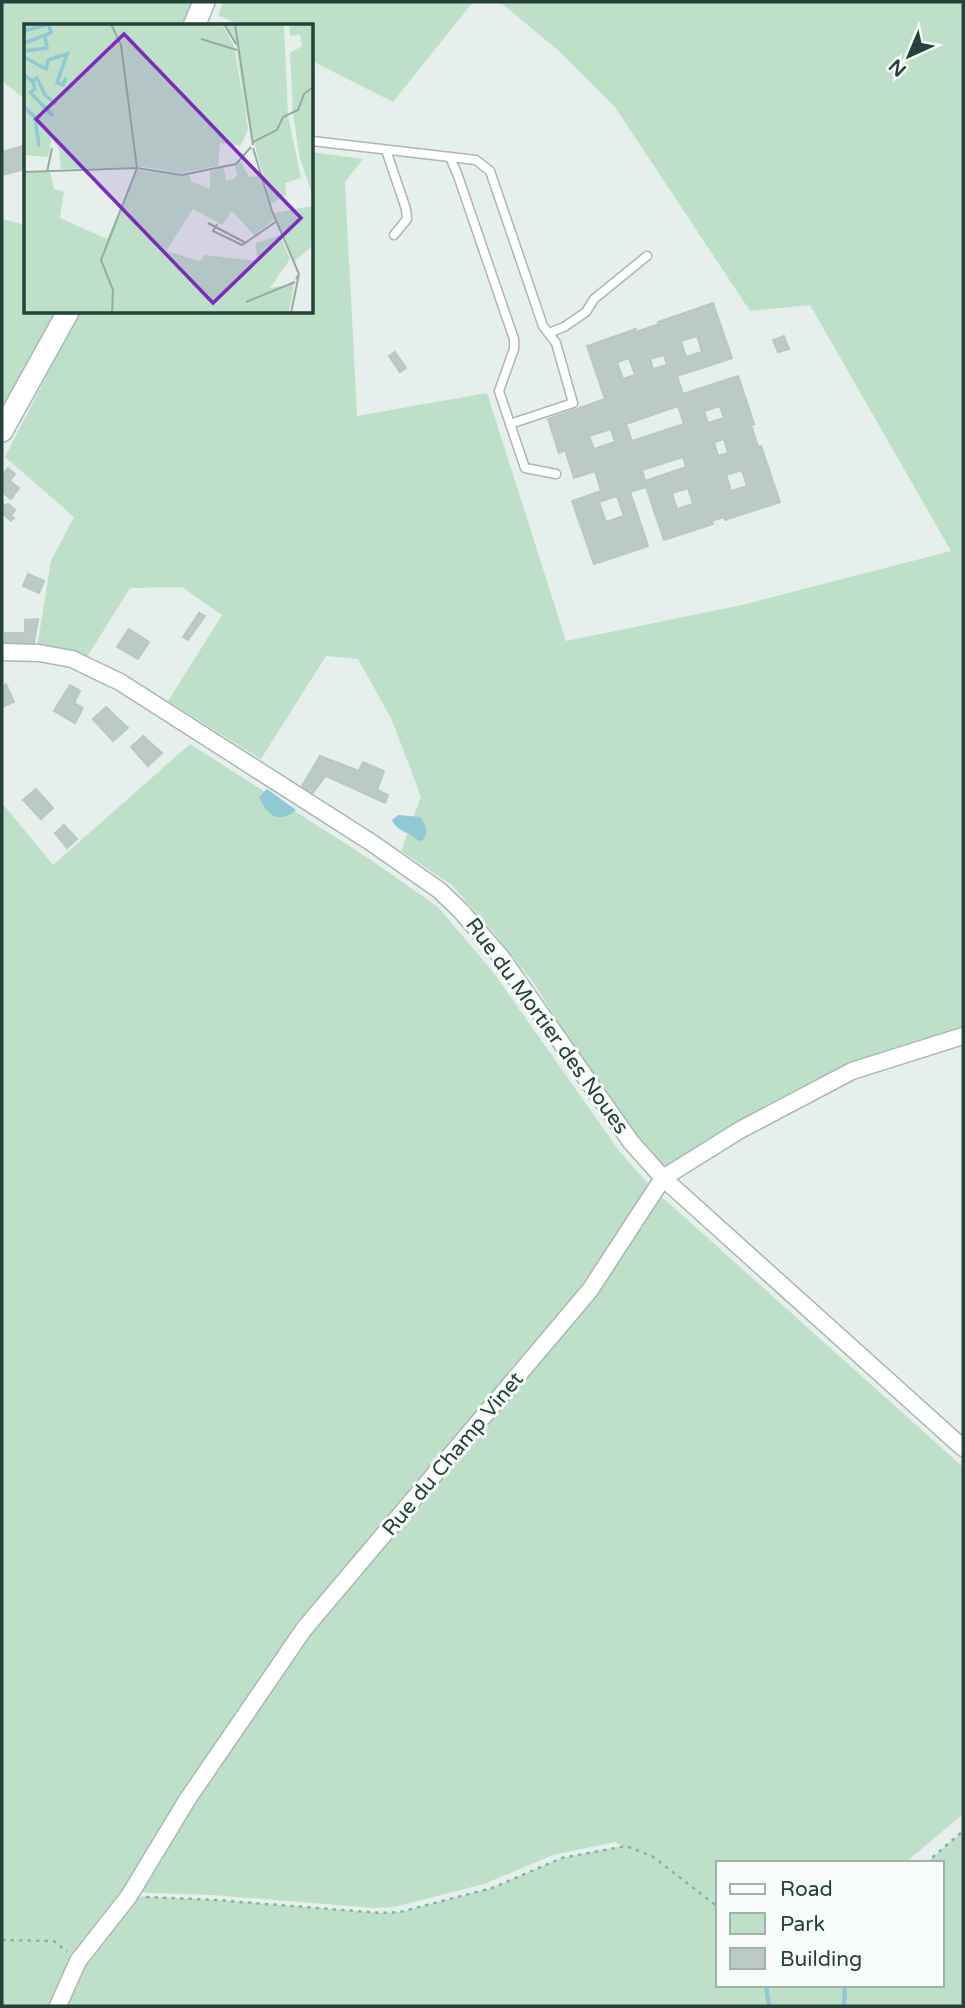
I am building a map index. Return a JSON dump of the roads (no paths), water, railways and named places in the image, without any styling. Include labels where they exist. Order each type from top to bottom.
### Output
[{"type":"main road","points":[[195,24],[204,2]]},
{"type":"main road","points":[[2,431],[67,313]]},
{"type":"street","name":"Rue du Mortier des Noues","points":[[2,652],[39,653],[72,659],[120,682],[372,843],[439,890],[501,957],[631,1142],[663,1178],[963,1448]]},
{"type":"street","name":"Rue du Champ Vinet","points":[[58,2006],[78,1961],[129,1896],[187,1800],[304,1629],[590,1290],[663,1178],[740,1130],[852,1071],[963,1036]]},
{"type":"lane","points":[[313,141],[476,160],[490,172],[543,326],[556,343],[573,403],[510,424]]},
{"type":"lane","points":[[386,150],[407,219],[394,235]]},
{"type":"lane","points":[[450,157],[514,339],[514,349],[499,391],[524,468],[555,474]]},
{"type":"lane","points":[[549,333],[586,313],[594,299],[646,256]]},
{"type":"water","points":[[267,789],[296,810],[284,817],[269,813],[259,797]]},
{"type":"water","points":[[398,815],[420,817],[426,829],[422,841],[397,827],[392,820]]},
{"type":"waterway","points":[[766,1987],[769,2006]]},
{"type":"waterway","points":[[844,2006],[845,1987]]}]
